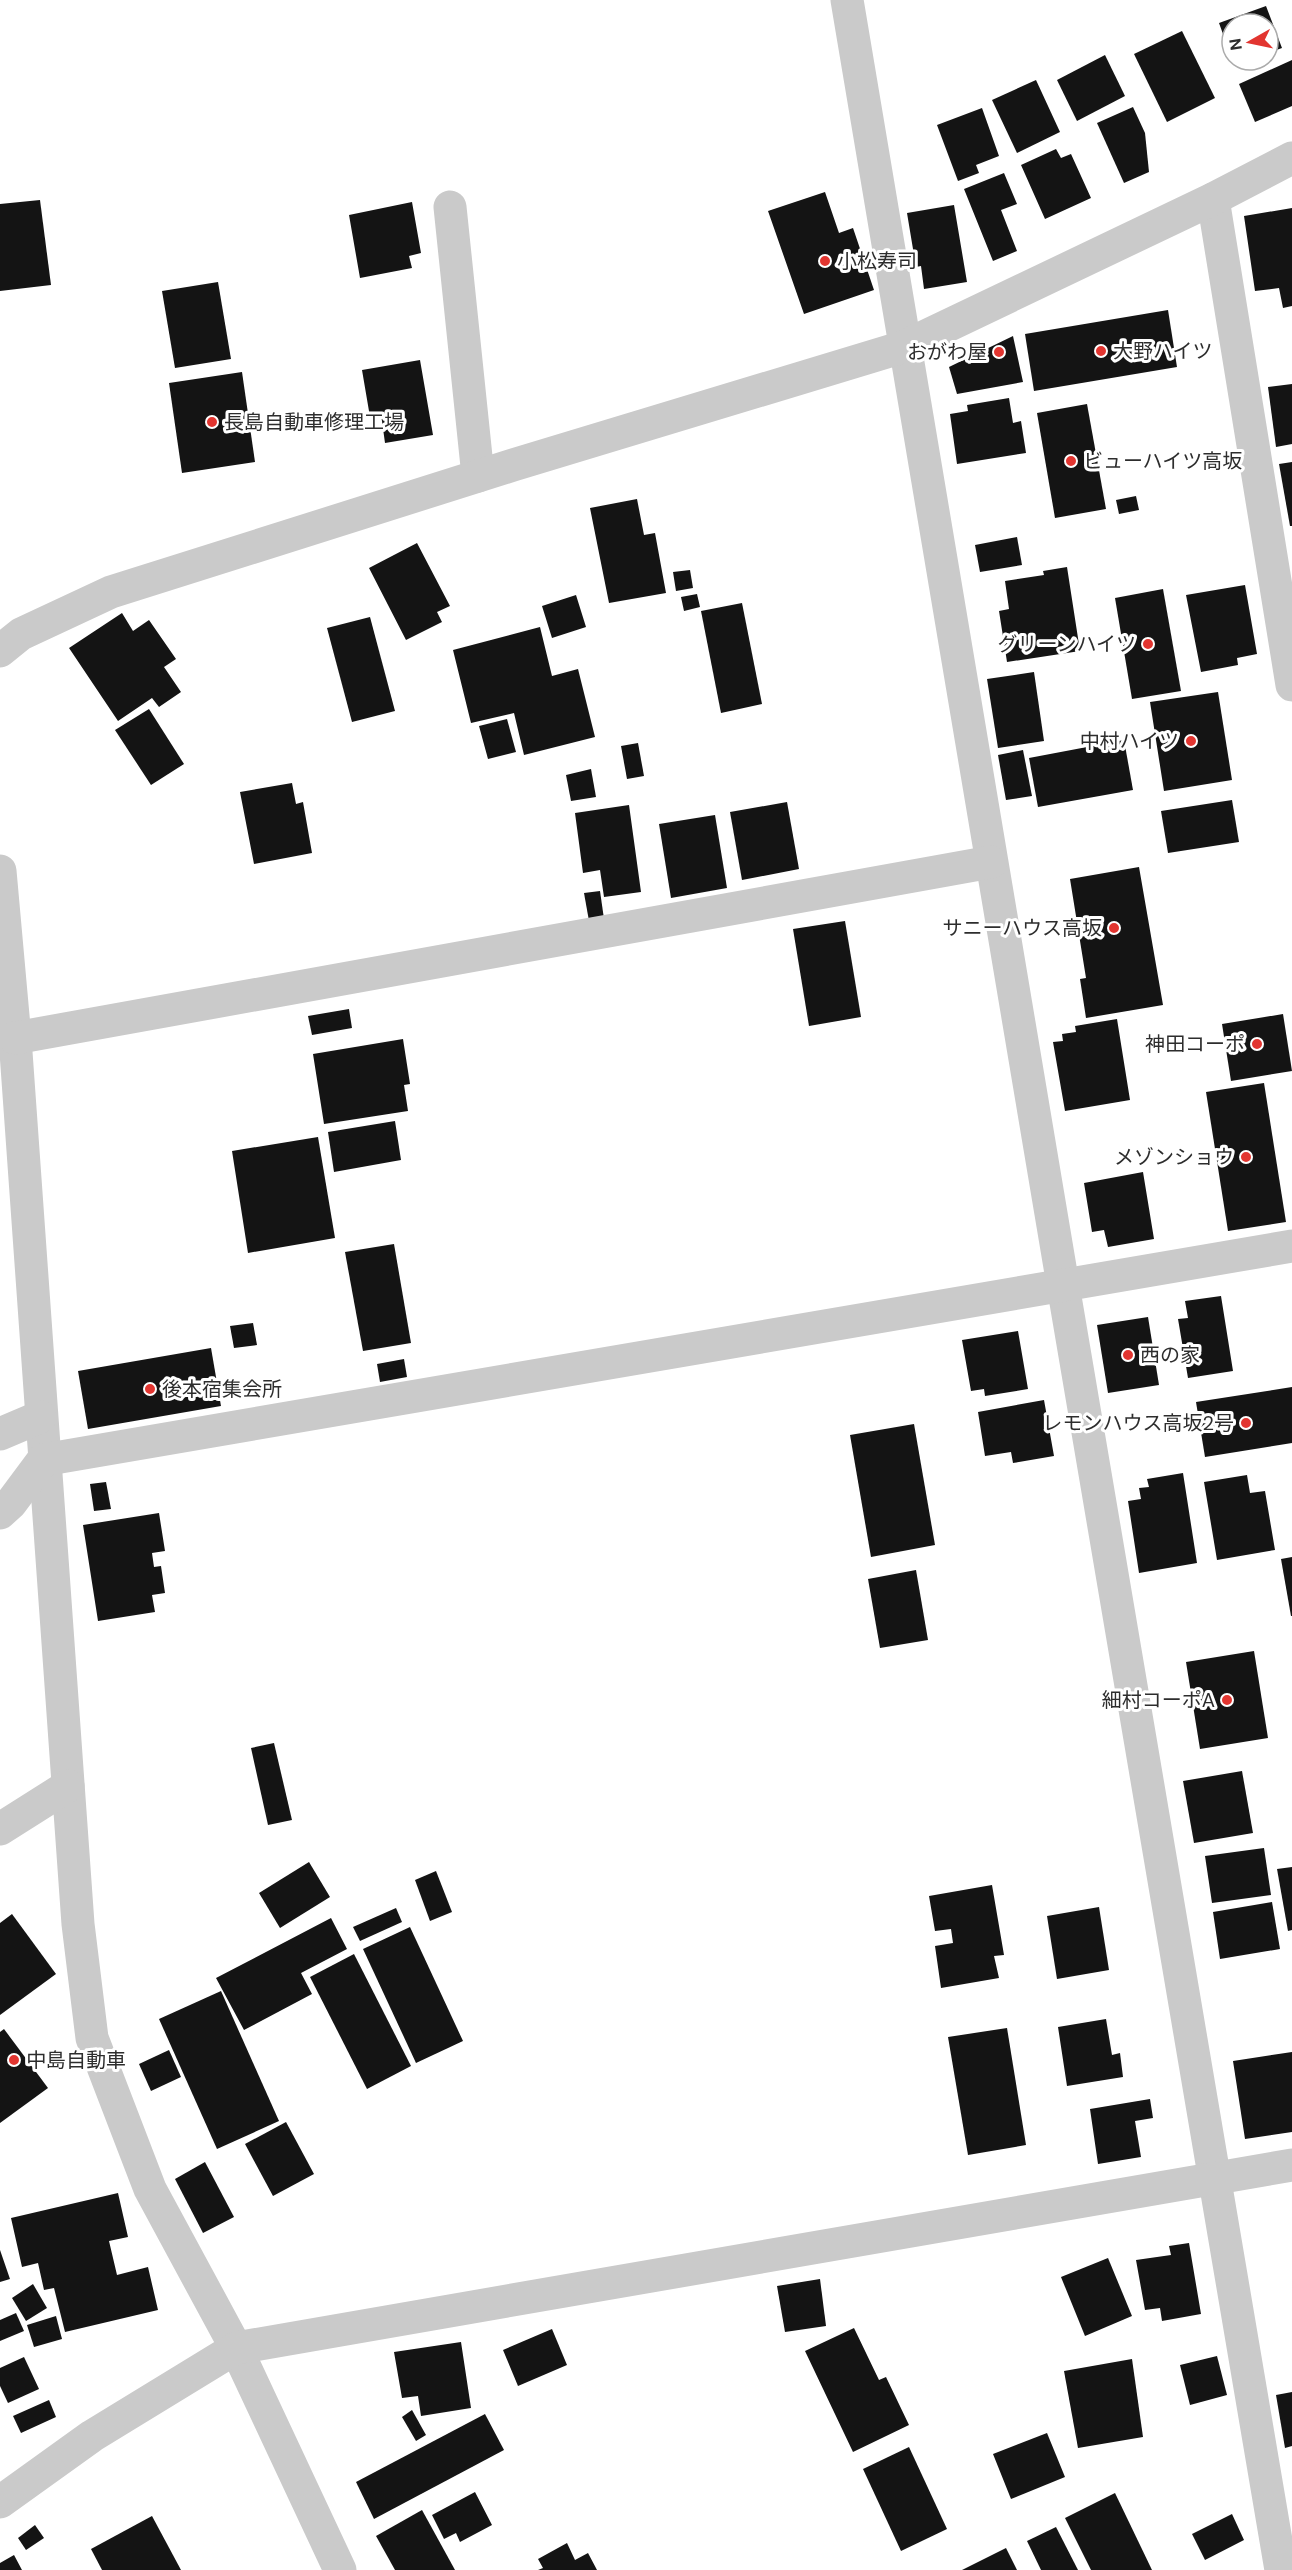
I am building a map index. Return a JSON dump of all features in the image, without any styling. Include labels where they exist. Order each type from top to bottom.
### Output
[{"type":"street","points":[[847,0],[903,347],[1212,2177],[1281,2570]]},
{"type":"street","points":[[0,651],[21,634],[111,592],[903,347],[1213,199],[1292,158]]},
{"type":"street","points":[[1213,199],[1283,570],[1292,685]]},
{"type":"street","points":[[450,207],[478,477]]},
{"type":"street","points":[[15,1038],[991,862]]},
{"type":"street","points":[[0,870],[15,1038],[11,1147],[40,1417],[78,1924],[92,2038],[150,2189],[236,2348],[340,2570]]},
{"type":"street","points":[[0,1513],[11,1503],[43,1460],[1292,1246]]},
{"type":"street","points":[[0,1434],[40,1417]]},
{"type":"street","points":[[0,1829],[68,1786]]},
{"type":"street","points":[[0,2502],[92,2436],[236,2348],[1212,2177],[1292,2165]]},
{"type":"building","points":[[1266,6],[1268,12],[1249,12]]},
{"type":"building","points":[[1182,31],[1215,98],[1167,122],[1134,54]]},
{"type":"building","points":[[1105,55],[1125,96],[1077,121],[1057,80]]},
{"type":"building","points":[[1292,60],[1292,106],[1255,122],[1239,84],[1266,72],[1280,72],[1280,65]]},
{"type":"building","points":[[1036,80],[1060,132],[1017,153],[992,100]]},
{"type":"building","points":[[1133,107],[1145,133],[1149,172],[1124,183],[1097,123]]},
{"type":"building","points":[[982,108],[999,156],[976,165],[979,173],[958,181],[937,125]]},
{"type":"building","points":[[1056,149],[1061,158],[1071,154],[1091,198],[1045,219],[1021,165]]},
{"type":"building","points":[[1004,173],[1017,204],[1001,210],[1017,251],[993,261],[964,189]]},
{"type":"building","name":"小松寿司","points":[[825,192],[839,233],[853,228],[874,290],[804,314],[768,211]]},
{"type":"building","points":[[40,200],[51,285],[0,291],[0,204]]},
{"type":"building","points":[[412,202],[421,253],[409,256],[412,268],[360,278],[349,215]]},
{"type":"building","points":[[954,205],[967,282],[924,289],[921,266],[916,267],[907,213]]},
{"type":"building","points":[[1292,208],[1292,306],[1283,308],[1279,288],[1255,291],[1244,216]]},
{"type":"building","points":[[218,282],[231,359],[175,368],[162,291]]},
{"type":"building","name":"大野ハイツ","points":[[1168,310],[1177,367],[1034,391],[1025,334]]},
{"type":"building","name":"おがわ屋","points":[[1013,336],[1023,382],[957,394],[949,367]]},
{"type":"building","points":[[420,360],[433,435],[385,443],[381,414],[370,417],[362,370]]},
{"type":"building","name":"長島自動車修理工場","points":[[242,372],[255,462],[182,473],[169,383]]},
{"type":"building","points":[[1292,384],[1292,444],[1276,447],[1268,387]]},
{"type":"building","points":[[1009,398],[1013,423],[1021,421],[1026,453],[957,464],[950,414],[968,411],[967,405]]},
{"type":"building","name":"ビューハイツ高坂","points":[[1087,404],[1106,509],[1055,518],[1037,413]]},
{"type":"building","points":[[1292,462],[1292,526],[1290,526],[1279,464]]},
{"type":"building","points":[[1136,496],[1139,510],[1119,514],[1116,500]]},
{"type":"building","points":[[637,499],[644,535],[655,533],[666,593],[609,603],[590,508]]},
{"type":"building","points":[[1017,537],[1022,565],[980,572],[975,545]]},
{"type":"building","points":[[417,543],[450,606],[437,612],[442,622],[406,640],[369,568]]},
{"type":"building","points":[[1067,567],[1080,651],[1007,662],[999,611],[1009,609],[1005,581],[1044,575],[1043,571]]},
{"type":"building","points":[[690,570],[693,588],[676,591],[673,572]]},
{"type":"building","points":[[1245,585],[1257,654],[1237,658],[1238,665],[1201,672],[1186,595]]},
{"type":"building","name":"グリーンハイツ","points":[[1163,589],[1181,691],[1132,699],[1115,598]]},
{"type":"building","points":[[697,594],[700,607],[684,611],[681,597]]},
{"type":"building","points":[[576,595],[586,627],[552,638],[542,606]]},
{"type":"building","points":[[742,603],[762,704],[721,713],[701,611]]},
{"type":"building","points":[[122,613],[133,631],[149,620],[176,659],[164,667],[181,692],[159,707],[152,698],[118,721],[69,648]]},
{"type":"building","points":[[370,617],[395,711],[352,722],[327,628]]},
{"type":"building","points":[[540,627],[552,676],[578,669],[595,737],[524,755],[514,713],[471,723],[453,650]]},
{"type":"building","points":[[1034,672],[1044,741],[998,748],[987,679]]},
{"type":"building","name":"中村ハイツ","points":[[1218,692],[1232,780],[1164,791],[1150,702]]},
{"type":"building","points":[[149,709],[184,764],[151,785],[115,730]]},
{"type":"building","points":[[507,719],[516,752],[488,759],[479,726]]},
{"type":"building","points":[[1124,740],[1133,790],[1038,807],[1029,758]]},
{"type":"building","points":[[638,743],[644,776],[627,779],[621,746]]},
{"type":"building","points":[[1023,750],[1032,796],[1006,800],[998,755]]},
{"type":"building","points":[[591,769],[596,797],[571,801],[566,775]]},
{"type":"building","points":[[292,783],[296,804],[303,802],[312,853],[254,864],[240,792]]},
{"type":"building","points":[[1232,800],[1239,842],[1168,853],[1161,811]]},
{"type":"building","points":[[787,802],[799,869],[742,880],[730,812]]},
{"type":"building","points":[[629,805],[641,892],[604,897],[600,870],[583,873],[575,813]]},
{"type":"building","points":[[715,815],[727,888],[671,898],[659,824]]},
{"type":"building","name":"サニーハウス高坂","points":[[1139,867],[1163,1005],[1086,1018],[1080,979],[1086,978],[1070,879]]},
{"type":"building","points":[[600,891],[604,919],[589,921],[584,893]]},
{"type":"building","points":[[845,921],[861,1017],[809,1026],[793,929]]},
{"type":"building","points":[[349,1009],[352,1028],[312,1035],[308,1016]]},
{"type":"building","name":"神田コーポ","points":[[1283,1014],[1292,1071],[1231,1081],[1222,1024]]},
{"type":"building","points":[[1117,1019],[1130,1100],[1065,1111],[1053,1042],[1063,1041],[1062,1034],[1076,1032],[1075,1026]]},
{"type":"building","points":[[403,1039],[410,1084],[404,1085],[408,1111],[324,1124],[313,1054]]},
{"type":"building","name":"メゾンショウ","points":[[1264,1083],[1286,1222],[1228,1231],[1206,1092]]},
{"type":"building","points":[[395,1121],[401,1160],[334,1172],[328,1132]]},
{"type":"building","points":[[318,1137],[335,1238],[248,1253],[232,1151]]},
{"type":"building","points":[[1143,1172],[1154,1239],[1108,1247],[1104,1230],[1092,1232],[1084,1183]]},
{"type":"building","points":[[394,1244],[411,1343],[363,1351],[345,1252]]},
{"type":"building","points":[[1221,1296],[1233,1371],[1188,1378],[1178,1319],[1188,1318],[1185,1301]]},
{"type":"building","name":"西の家","points":[[1148,1317],[1159,1385],[1108,1393],[1097,1325]]},
{"type":"building","points":[[253,1323],[257,1345],[234,1348],[230,1326]]},
{"type":"building","points":[[1018,1331],[1028,1389],[985,1396],[984,1389],[971,1391],[962,1340]]},
{"type":"building","name":"後本宿集会所","points":[[211,1348],[221,1406],[88,1429],[78,1371]]},
{"type":"building","points":[[404,1359],[407,1377],[380,1382],[377,1364]]},
{"type":"building","name":"レモンハウス高坂2号","points":[[1292,1387],[1292,1443],[1205,1457],[1196,1402]]},
{"type":"building","points":[[1044,1400],[1054,1456],[1013,1463],[1011,1452],[985,1456],[978,1412]]},
{"type":"building","points":[[914,1424],[935,1545],[871,1557],[850,1435]]},
{"type":"building","points":[[1183,1473],[1197,1563],[1139,1573],[1128,1501],[1141,1499],[1139,1488],[1149,1487],[1147,1479]]},
{"type":"building","points":[[1247,1475],[1250,1493],[1265,1491],[1275,1550],[1217,1560],[1204,1482]]},
{"type":"building","points":[[106,1482],[111,1509],[94,1511],[90,1484]]},
{"type":"building","points":[[159,1513],[165,1551],[152,1553],[154,1567],[161,1566],[165,1593],[152,1595],[155,1612],[98,1621],[83,1525]]},
{"type":"building","points":[[1292,1557],[1292,1616],[1291,1616],[1281,1559]]},
{"type":"building","points":[[916,1570],[928,1640],[880,1648],[868,1579]]},
{"type":"building","name":"細村コーポA","points":[[1254,1651],[1268,1738],[1200,1749],[1186,1662]]},
{"type":"building","points":[[274,1743],[292,1820],[268,1825],[251,1748]]},
{"type":"building","points":[[1242,1771],[1253,1833],[1194,1843],[1183,1781]]},
{"type":"building","points":[[1264,1848],[1271,1895],[1212,1903],[1205,1856]]},
{"type":"building","points":[[309,1862],[330,1897],[280,1928],[259,1893]]},
{"type":"building","points":[[1292,1867],[1292,1930],[1288,1931],[1277,1869]]},
{"type":"building","points":[[436,1871],[452,1912],[430,1921],[415,1880]]},
{"type":"building","points":[[992,1885],[1004,1955],[994,1956],[999,1978],[941,1988],[935,1946],[953,1943],[951,1929],[935,1931],[929,1896]]},
{"type":"building","points":[[1272,1902],[1280,1949],[1220,1959],[1213,1912]]},
{"type":"building","points":[[1099,1907],[1109,1970],[1057,1979],[1047,1916]]},
{"type":"building","points":[[396,1908],[402,1922],[360,1941],[353,1927]]},
{"type":"building","points":[[12,1914],[56,1974],[0,2015],[0,1923]]},
{"type":"building","points":[[331,1918],[347,1949],[301,1973],[312,1994],[244,2030],[216,1978]]},
{"type":"building","points":[[410,1927],[463,2041],[416,2063],[363,1949]]},
{"type":"building","points":[[354,1954],[411,2066],[367,2089],[310,1977]]},
{"type":"building","points":[[221,1991],[279,2121],[217,2149],[159,2019]]},
{"type":"building","points":[[1106,2019],[1112,2055],[1120,2053],[1123,2077],[1067,2086],[1058,2027]]},
{"type":"building","points":[[1007,2028],[1026,2145],[968,2155],[948,2037]]},
{"type":"building","name":"中島自動車","points":[[4,2029],[48,2088],[0,2123],[0,2032]]},
{"type":"building","points":[[169,2050],[181,2077],[151,2091],[139,2064]]},
{"type":"building","points":[[1292,2052],[1292,2132],[1245,2139],[1233,2061]]},
{"type":"building","points":[[1150,2099],[1153,2118],[1135,2121],[1141,2157],[1098,2164],[1090,2109]]},
{"type":"building","points":[[286,2122],[314,2174],[273,2196],[245,2144]]},
{"type":"building","points":[[205,2162],[234,2217],[203,2233],[175,2179]]},
{"type":"building","points":[[118,2193],[128,2237],[109,2241],[117,2275],[148,2267],[158,2310],[65,2332],[54,2288],[44,2290],[38,2263],[22,2267],[11,2218]]},
{"type":"building","points":[[1189,2243],[1201,2314],[1162,2321],[1160,2308],[1145,2310],[1136,2260],[1171,2255],[1169,2246]]},
{"type":"building","points":[[0,2250],[10,2279],[0,2282]]},
{"type":"building","points":[[1108,2258],[1132,2316],[1085,2336],[1061,2277]]},
{"type":"building","points":[[820,2279],[826,2326],[785,2332],[777,2286]]},
{"type":"building","points":[[33,2284],[47,2308],[26,2321],[12,2298]]},
{"type":"building","points":[[16,2313],[24,2331],[0,2341],[0,2320]]},
{"type":"building","points":[[56,2316],[62,2339],[34,2347],[27,2325]]},
{"type":"building","points":[[854,2328],[879,2380],[886,2377],[909,2425],[853,2452],[805,2351]]},
{"type":"building","points":[[552,2329],[567,2365],[518,2386],[503,2350]]},
{"type":"building","points":[[461,2342],[471,2408],[421,2416],[418,2396],[402,2398],[394,2352]]},
{"type":"building","points":[[1217,2356],[1227,2395],[1190,2405],[1180,2365]]},
{"type":"building","points":[[24,2357],[39,2389],[8,2403],[0,2386],[0,2368]]},
{"type":"building","points":[[1132,2359],[1143,2437],[1078,2448],[1064,2371]]},
{"type":"building","points":[[1292,2392],[1292,2446],[1285,2448],[1276,2395]]},
{"type":"building","points":[[49,2400],[56,2417],[21,2433],[13,2416]]},
{"type":"building","points":[[412,2410],[426,2435],[416,2441],[402,2417]]},
{"type":"building","points":[[485,2414],[504,2450],[374,2519],[356,2482]]},
{"type":"building","points":[[1047,2433],[1065,2477],[1011,2499],[993,2454]]},
{"type":"building","points":[[909,2447],[947,2529],[901,2551],[863,2469]]},
{"type":"building","points":[[475,2492],[492,2525],[460,2542],[456,2533],[444,2539],[432,2515]]},
{"type":"building","points":[[1115,2493],[1152,2570],[1091,2570],[1065,2518]]},
{"type":"building","points":[[422,2510],[455,2570],[395,2570],[376,2536]]},
{"type":"building","points":[[1232,2514],[1244,2540],[1205,2560],[1192,2534]]},
{"type":"building","points":[[152,2516],[181,2570],[102,2570],[91,2549]]},
{"type":"building","points":[[35,2525],[44,2538],[26,2550],[18,2538]]},
{"type":"building","points":[[1056,2527],[1078,2570],[1041,2570],[1027,2541]]},
{"type":"building","points":[[567,2543],[575,2560],[588,2553],[597,2570],[538,2570],[543,2568],[538,2559]]},
{"type":"building","points":[[1006,2548],[1017,2570],[962,2570]]},
{"type":"building","points":[[14,2555],[22,2570],[0,2570],[0,2563]]},
{"type":"place","name":"小松寿司","points":[[825,261]]},
{"type":"place","name":"大野ハイツ","points":[[1101,351]]},
{"type":"place","name":"おがわ屋","points":[[999,352]]},
{"type":"place","name":"長島自動車修理工場","points":[[212,422]]},
{"type":"place","name":"ビューハイツ高坂","points":[[1071,461]]},
{"type":"place","name":"グリーンハイツ","points":[[1148,644]]},
{"type":"place","name":"中村ハイツ","points":[[1191,741]]},
{"type":"place","name":"サニーハウス高坂","points":[[1114,928]]},
{"type":"place","name":"神田コーポ","points":[[1257,1044]]},
{"type":"place","name":"メゾンショウ","points":[[1246,1157]]},
{"type":"place","name":"西の家","points":[[1128,1355]]},
{"type":"place","name":"後本宿集会所","points":[[150,1389]]},
{"type":"place","name":"レモンハウス高坂2号","points":[[1246,1423]]},
{"type":"place","name":"細村コーポA","points":[[1227,1700]]},
{"type":"place","name":"中島自動車","points":[[14,2060]]}]
